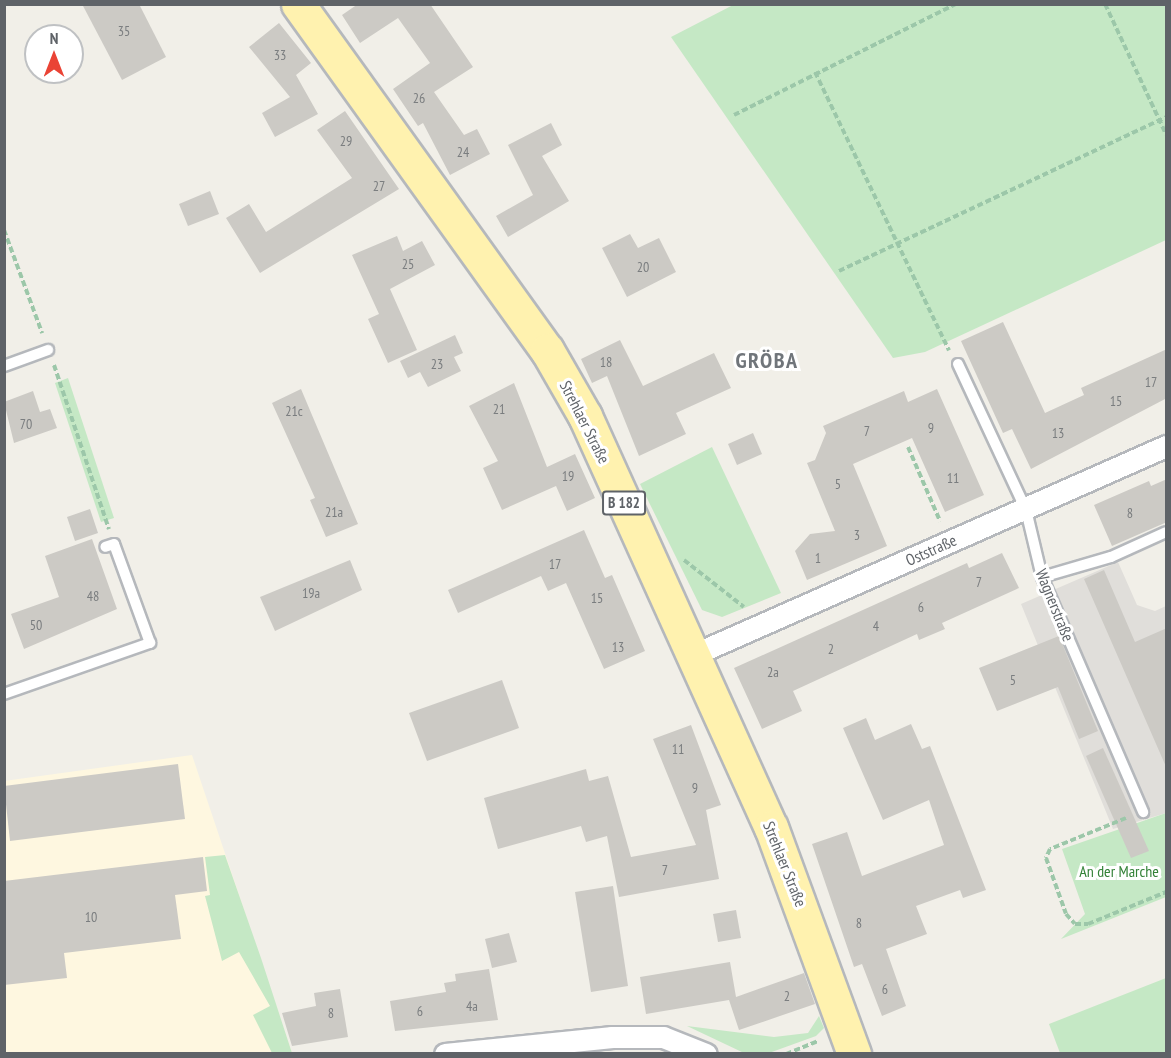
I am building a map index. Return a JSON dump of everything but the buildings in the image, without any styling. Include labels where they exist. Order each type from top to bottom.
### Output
[{"type":"main road","name":"Strehlaer Straße","points":[[298,4],[547,350],[585,416],[695,654],[812,929],[854,1053]]},
{"type":"street","name":"Oststraße","points":[[695,654],[1167,447]]},
{"type":"street","points":[[445,1053],[622,1037],[663,1038],[706,1053]]},
{"type":"lane","points":[[4,366],[48,350]]},
{"type":"lane","name":"Wagnerstraße","points":[[958,364],[1026,510],[1042,577],[1143,812]]},
{"type":"lane","points":[[1042,577],[1111,557],[1167,532]]},
{"type":"lane","points":[[4,694],[150,643],[110,545]]},
{"type":"path","points":[[734,115],[815,72],[956,4]]},
{"type":"path","points":[[1105,4],[1167,134]]},
{"type":"path","points":[[815,72],[958,364]]},
{"type":"path","points":[[839,272],[1167,117]]},
{"type":"path","points":[[4,231],[48,350],[110,545]]},
{"type":"path","points":[[908,447],[949,542]]},
{"type":"path","points":[[655,568],[682,558],[765,623]]},
{"type":"path","points":[[1143,812],[1063,842],[1046,858],[1066,914],[1075,924],[1167,892]]},
{"type":"shaded area","points":[[1118,562],[1137,605],[1155,611],[1166,606],[1166,813],[1113,829],[1021,604]]},
{"type":"shaded area","points":[[192,755],[292,1053],[5,1053],[4,781]]},
{"type":"green space","points":[[735,4],[1166,5],[1166,240],[925,352],[893,358],[671,37]]},
{"type":"green space","points":[[68,378],[114,518],[101,522],[55,383]]},
{"type":"green space","points":[[712,447],[781,593],[722,617],[702,610],[640,484]]},
{"type":"green space","name":"An der Marche","points":[[1166,813],[1166,897],[1061,939],[1085,914],[1062,849]]},
{"type":"green space","points":[[225,855],[292,1053],[272,1053],[253,1015],[270,1006],[239,952],[222,961],[205,896],[210,895],[205,857]]},
{"type":"green space","points":[[1166,978],[1166,1053],[1060,1053],[1049,1024]]},
{"type":"green space","points":[[819,1016],[824,1028],[816,1036],[769,1053],[744,1053],[687,1026],[774,1037],[808,1033]]},
{"type":"district","name":"GRÖBA","points":[[767,361]]}]
